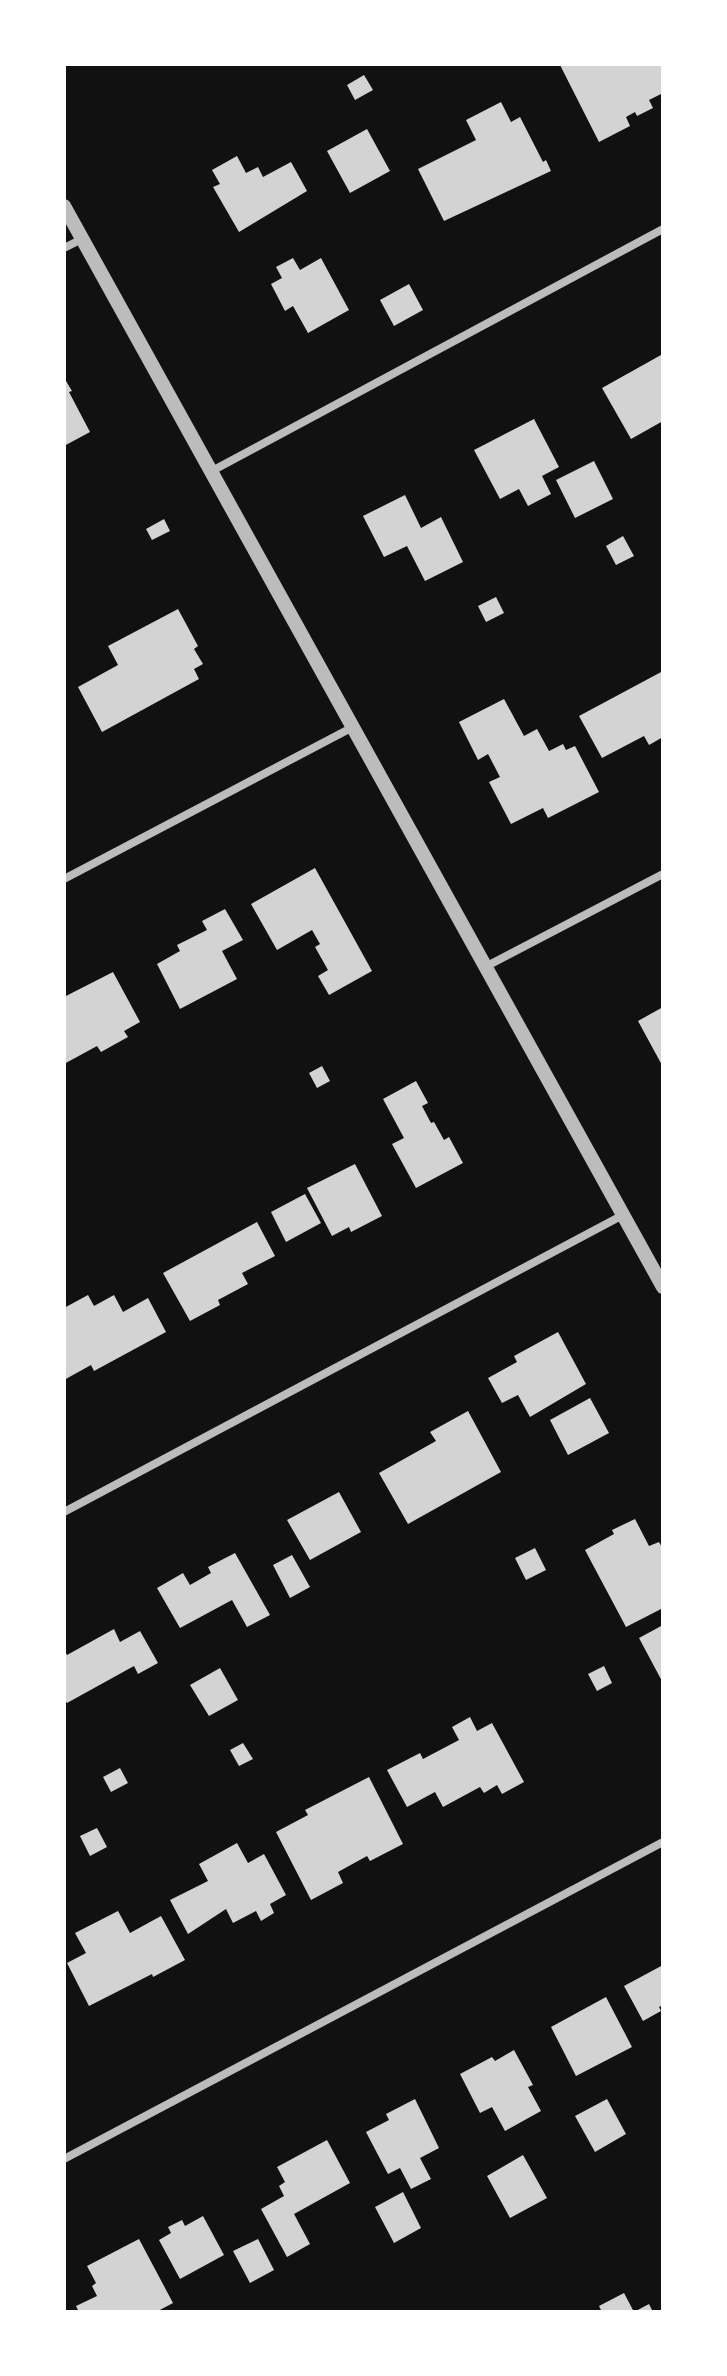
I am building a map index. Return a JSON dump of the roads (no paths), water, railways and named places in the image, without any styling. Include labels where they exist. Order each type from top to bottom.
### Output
[{"type":"street","points":[[64,206],[663,1287]]},
{"type":"street","points":[[210,472],[663,229]]},
{"type":"street","points":[[64,248],[82,239]]},
{"type":"street","points":[[64,879],[353,727]]},
{"type":"street","points":[[484,968],[663,874]]},
{"type":"street","points":[[64,1512],[623,1215]]},
{"type":"street","points":[[64,2159],[663,1842]]}]
